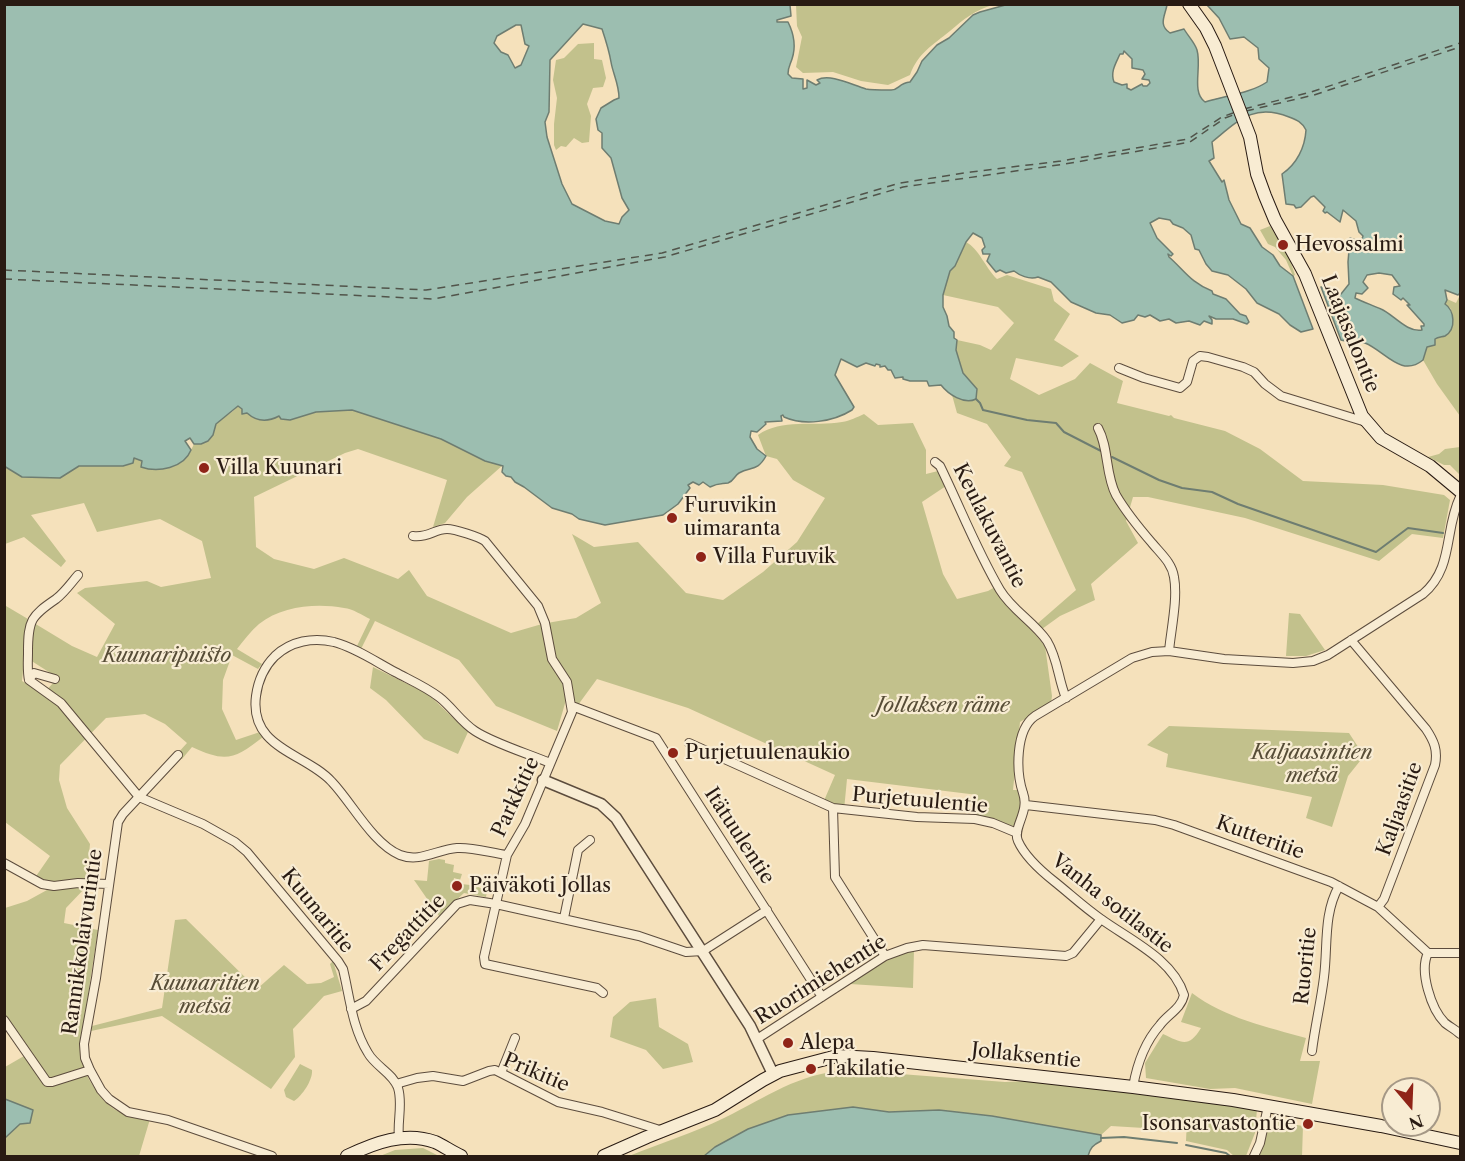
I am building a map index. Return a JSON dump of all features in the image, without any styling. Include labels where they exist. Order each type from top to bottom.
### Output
[{"type":"main road","name":"Laajasalontie","points":[[1189,4],[1211,38],[1226,73],[1243,118],[1265,196],[1275,220],[1305,274],[1357,406],[1366,422],[1382,438],[1430,466],[1460,491]]},
{"type":"main road","name":"Jollaksentie","points":[[604,1156],[715,1110],[773,1074],[821,1059],[850,1056],[1133,1087],[1268,1106],[1461,1143]]},
{"type":"main road","points":[[347,1156],[364,1148],[399,1138],[414,1138],[437,1143],[461,1156]]},
{"type":"street","points":[[1119,368],[1180,388],[1187,382],[1193,360],[1200,356],[1208,357],[1248,369],[1281,396],[1366,422]]},
{"type":"street","points":[[1098,428],[1117,496],[1167,561],[1174,575],[1175,589],[1169,651]]},
{"type":"street","name":"Keulakuvantie","points":[[935,462],[940,466],[1001,592],[1040,633],[1052,651],[1066,698]]},
{"type":"street","points":[[1017,833],[1026,805],[1019,776],[1020,746],[1023,729],[1032,718],[1132,658],[1152,652],[1169,651],[1239,660],[1300,663],[1323,658],[1423,594],[1434,582],[1444,565],[1460,491]]},
{"type":"street","points":[[413,536],[423,537],[447,529],[485,541],[538,606],[545,623],[552,659],[567,682],[572,706]]},
{"type":"street","points":[[78,575],[63,593],[41,608],[32,620],[28,640],[27,674],[29,680],[61,703],[139,797]]},
{"type":"street","points":[[507,855],[459,848],[417,858],[398,854],[390,849],[376,836],[324,774],[281,749],[266,733],[260,722],[256,700],[265,668],[279,652],[300,642],[312,640],[334,642],[359,652],[433,692],[476,732],[550,763]]},
{"type":"street","name":"Kaljaasitie","points":[[1351,640],[1426,729],[1434,742],[1437,754],[1406,843],[1384,899],[1378,907]]},
{"type":"street","points":[[29,680],[34,672],[55,679]]},
{"type":"street","name":"Parkkitie","points":[[572,706],[572,712],[520,835],[507,855],[484,957],[485,964],[597,988],[603,993]]},
{"type":"street","name":"Itätuulentie","points":[[572,706],[656,738],[822,997]]},
{"type":"street","name":"Purjetuulentie","points":[[690,742],[833,808],[917,817],[975,819],[993,823],[1017,833]]},
{"type":"street","name":"Rannikkolaivurintie","points":[[178,756],[118,822],[96,978],[84,1044],[85,1058],[101,1090],[128,1113],[168,1120],[272,1156]]},
{"type":"street","points":[[543,780],[601,804],[612,812],[757,1039],[773,1074]]},
{"type":"street","name":"Kuunaritie","points":[[139,797],[203,824],[235,842],[247,852],[338,961],[343,969],[351,1009],[366,1051],[375,1064],[396,1084]]},
{"type":"street","name":"Kutteritie","points":[[1026,805],[1155,820],[1185,829],[1339,886],[1378,907],[1428,952]]},
{"type":"street","points":[[833,808],[835,877],[885,956]]},
{"type":"street","name":"Vanha sotilastie","points":[[1017,833],[1018,841],[1038,867],[1101,919],[1164,964],[1180,986],[1184,995],[1178,1008],[1160,1024],[1150,1038],[1138,1064],[1133,1087]]},
{"type":"street","points":[[564,918],[579,850],[590,840]]},
{"type":"street","points":[[4,863],[42,884],[54,886],[78,883],[109,884]]},
{"type":"street","name":"Ruoritie","points":[[1312,1051],[1324,977],[1328,915],[1339,886]]},
{"type":"street","name":"Fregattitie","points":[[351,1009],[366,1001],[457,904],[470,900],[564,918],[639,936],[686,952],[702,951]]},
{"type":"street","points":[[702,951],[766,910]]},
{"type":"street","name":"Ruorimiehentie","points":[[757,1039],[885,956],[899,950],[923,945],[1066,956],[1073,953],[1101,919]]},
{"type":"street","points":[[1461,953],[1428,952],[1424,967],[1429,992],[1443,1021],[1461,1034]]},
{"type":"street","points":[[4,1020],[47,1082],[90,1070]]},
{"type":"street","points":[[501,1073],[515,1038]]},
{"type":"street","name":"Prikitie","points":[[396,1084],[433,1076],[463,1081],[489,1071],[501,1073],[558,1102],[602,1112],[663,1131]]},
{"type":"street","points":[[396,1084],[399,1093],[399,1138]]},
{"type":"street","points":[[1254,1156],[1260,1143],[1268,1106]]},
{"type":"green space","points":[[796,4],[993,5],[965,19],[927,50],[917,61],[910,75],[888,85],[861,81],[833,72],[803,73],[796,67],[802,37],[797,26]]},
{"type":"green space","points":[[594,43],[594,59],[602,60],[606,78],[603,87],[593,88],[587,104],[591,116],[589,142],[582,143],[574,138],[566,147],[561,146],[556,150],[554,124],[557,98],[553,80],[556,60],[564,58],[578,44]]},
{"type":"green space","points":[[1270,226],[1289,257],[1295,275],[1293,276],[1286,260],[1275,247],[1268,244],[1260,230]]},
{"type":"green space","points":[[966,242],[975,249],[997,279],[1007,275],[1051,289],[1054,301],[1070,314],[1054,340],[1079,356],[1062,367],[1016,358],[1010,379],[1039,395],[1075,379],[1090,363],[1123,381],[1117,403],[1171,415],[1174,418],[1225,431],[1260,449],[1303,481],[1383,485],[1444,495],[1450,500],[1443,538],[1412,534],[1379,561],[1245,518],[1148,497],[1133,497],[1126,521],[1138,543],[1091,584],[1095,600],[1060,616],[1042,629],[1037,624],[1076,590],[1022,472],[1004,466],[1011,457],[987,424],[957,413],[952,395],[970,401],[976,399],[977,389],[963,373],[956,350],[957,340],[991,350],[1014,323],[998,307],[943,295],[950,271],[955,266]]},
{"type":"green space","points":[[1460,295],[1460,416],[1423,360],[1427,346],[1435,345],[1435,339],[1452,317],[1451,309],[1445,304],[1447,299],[1456,303]]},
{"type":"green space","name":"Kuunaripuisto","points":[[238,406],[247,413],[279,416],[290,420],[316,412],[352,410],[441,439],[485,461],[503,465],[467,497],[445,523],[433,527],[447,480],[358,449],[345,453],[254,497],[256,547],[274,559],[314,569],[344,558],[398,579],[409,570],[427,596],[511,633],[542,624],[565,683],[566,700],[557,731],[496,706],[459,660],[375,621],[361,649],[357,646],[370,619],[347,609],[311,606],[278,613],[268,618],[259,624],[237,649],[262,664],[258,669],[232,655],[223,680],[222,709],[236,740],[260,732],[263,737],[245,750],[222,757],[192,747],[182,759],[177,754],[187,743],[165,724],[145,714],[106,718],[60,765],[59,780],[67,808],[90,844],[86,887],[66,908],[64,923],[98,930],[81,1041],[86,1069],[51,1080],[46,1078],[5,1015],[5,908],[27,901],[47,890],[32,882],[50,856],[5,822],[4,595],[6,606],[28,619],[22,681],[43,694],[54,682],[52,674],[30,660],[34,623],[72,646],[97,657],[115,624],[77,593],[85,588],[147,581],[161,587],[211,578],[202,541],[160,519],[97,532],[84,503],[31,515],[66,561],[61,567],[24,537],[5,544],[5,466],[22,477],[60,478],[79,466],[123,466],[134,458],[142,461],[188,456],[194,444],[206,441],[217,423]]},
{"type":"green space","name":"Jollaksen räme","points":[[864,414],[878,425],[913,423],[926,450],[926,474],[938,471],[946,486],[922,502],[943,574],[957,599],[995,587],[1045,646],[1051,703],[1020,722],[1013,790],[1019,790],[1022,804],[1016,825],[975,817],[978,795],[847,779],[844,810],[823,803],[835,775],[688,708],[597,679],[578,705],[561,677],[547,623],[576,618],[601,603],[572,534],[594,547],[638,542],[686,593],[723,600],[763,572],[797,542],[825,498],[793,480],[777,459],[766,456],[758,435],[777,426],[842,422]]},
{"type":"green space","points":[[1460,447],[1460,475],[1450,465],[1444,465],[1428,457],[1439,454],[1445,449]]},
{"type":"green space","points":[[1289,613],[1300,614],[1325,650],[1306,656],[1286,656]]},
{"type":"green space","points":[[373,667],[428,694],[468,732],[458,754],[424,739],[386,700],[370,688]]},
{"type":"green space","name":"Kaljaasintien metsä","points":[[1169,726],[1349,733],[1364,756],[1348,776],[1332,827],[1306,818],[1312,797],[1166,767],[1168,754],[1147,745]]},
{"type":"green space","points":[[439,859],[454,865],[453,872],[462,874],[460,880],[454,878],[453,883],[470,885],[472,876],[480,877],[478,887],[487,891],[486,897],[464,893],[439,916],[414,880],[427,881],[429,861]]},
{"type":"green space","name":"Kuunaritien metsä","points":[[186,919],[257,989],[284,965],[307,984],[321,983],[334,977],[330,964],[333,961],[342,991],[324,996],[293,1029],[295,1057],[271,1089],[162,1016],[91,1031],[92,1026],[162,1008],[175,920]]},
{"type":"green space","points":[[914,950],[913,988],[850,984],[888,959]]},
{"type":"green space","points":[[1192,993],[1232,1015],[1261,1026],[1306,1038],[1300,1061],[1320,1061],[1312,1104],[1235,1088],[1210,1089],[1146,1078],[1145,1063],[1163,1034],[1185,1042],[1193,1039],[1201,1028],[1181,1022]]},
{"type":"green space","points":[[656,998],[659,1027],[688,1044],[693,1062],[663,1069],[646,1050],[610,1037],[613,1017],[630,1002]]},
{"type":"green space","points":[[24,1056],[48,1086],[86,1074],[104,1101],[111,1107],[127,1115],[150,1119],[139,1156],[5,1156],[5,1067]]},
{"type":"green space","points":[[300,1064],[312,1070],[312,1074],[306,1087],[294,1101],[286,1097],[284,1090]]},
{"type":"green space","points":[[848,1070],[1005,1082],[1032,1081],[1257,1109],[1255,1133],[1246,1156],[1234,1156],[1227,1150],[1186,1141],[1187,1118],[1144,1128],[1111,1126],[1101,1135],[992,1116],[940,1110],[889,1112],[853,1107],[821,1112],[715,1147],[704,1156],[629,1156],[712,1123],[798,1081],[830,1072]]},
{"type":"green space","points":[[1268,1120],[1303,1126],[1302,1156],[1258,1156]]},
{"type":"green space","points":[[423,1148],[439,1156],[380,1156],[395,1150]]},
{"type":"shaded area","points":[[1009,4],[1167,5],[1163,20],[1166,30],[1170,33],[1184,29],[1196,47],[1198,86],[1201,98],[1205,102],[1260,86],[1267,82],[1269,68],[1259,59],[1258,48],[1244,37],[1230,39],[1219,18],[1207,5],[1460,5],[1460,293],[1458,295],[1445,290],[1447,300],[1445,304],[1453,320],[1449,333],[1435,339],[1435,345],[1427,347],[1423,360],[1415,365],[1407,366],[1400,365],[1365,343],[1341,340],[1321,287],[1341,294],[1349,284],[1350,238],[1361,242],[1363,236],[1359,232],[1356,221],[1343,210],[1340,222],[1323,211],[1325,207],[1314,196],[1301,207],[1296,208],[1294,205],[1286,204],[1282,174],[1299,155],[1306,130],[1294,119],[1266,112],[1256,113],[1239,121],[1212,142],[1214,158],[1209,161],[1222,182],[1224,180],[1229,200],[1241,224],[1250,228],[1262,247],[1293,276],[1313,329],[1301,332],[1279,314],[1257,303],[1246,289],[1228,275],[1212,271],[1199,250],[1195,249],[1191,235],[1170,220],[1159,218],[1150,223],[1157,238],[1173,254],[1171,256],[1168,254],[1169,257],[1193,280],[1212,291],[1213,294],[1226,299],[1240,314],[1246,316],[1249,322],[1247,324],[1233,319],[1216,319],[1209,316],[1212,324],[1204,321],[1200,325],[1189,321],[1176,323],[1169,319],[1160,321],[1150,315],[1145,317],[1138,315],[1134,320],[1122,323],[1110,315],[1096,313],[1071,302],[1051,282],[1038,277],[1024,277],[1014,271],[996,272],[987,261],[990,254],[983,254],[982,250],[985,247],[982,238],[973,233],[950,271],[943,295],[943,307],[949,326],[954,332],[954,338],[957,340],[956,350],[963,373],[977,389],[976,399],[961,400],[941,385],[929,386],[927,381],[895,378],[891,370],[885,366],[866,363],[857,367],[841,359],[835,375],[854,407],[852,410],[827,420],[800,421],[783,415],[781,416],[782,421],[765,422],[766,424],[757,432],[751,431],[750,437],[757,449],[766,456],[760,464],[739,473],[728,483],[710,487],[703,482],[699,485],[693,482],[688,485],[690,488],[678,504],[663,515],[605,525],[579,519],[572,514],[552,508],[511,477],[506,476],[502,472],[503,466],[485,461],[441,439],[352,410],[316,412],[290,420],[281,419],[279,416],[263,420],[247,413],[242,414],[242,409],[238,406],[216,424],[213,435],[208,441],[194,444],[190,438],[185,441],[191,450],[188,456],[170,468],[148,469],[141,467],[142,461],[134,458],[133,463],[123,466],[79,466],[60,478],[22,477],[4,466],[4,5],[790,5],[791,16],[777,20],[777,22],[788,22],[790,27],[794,50],[788,74],[792,78],[803,79],[803,89],[807,88],[807,80],[816,85],[820,83],[817,80],[828,78],[866,89],[884,90],[893,90],[910,82],[922,61],[937,45],[949,38],[973,15]],"holes":[[[583,24],[602,29],[619,98],[601,108],[596,119],[598,130],[602,133],[602,148],[611,158],[622,198],[629,210],[619,224],[605,221],[572,204],[562,184],[547,137],[545,122],[549,112],[550,60]],[[516,25],[521,25],[525,44],[529,46],[521,65],[515,68],[508,55],[501,52],[494,43],[497,36]],[[1124,51],[1132,59],[1132,68],[1143,70],[1145,74],[1142,79],[1149,80],[1150,83],[1147,86],[1142,84],[1131,90],[1127,88],[1127,84],[1114,82],[1114,68],[1120,54]],[[1379,273],[1392,275],[1400,286],[1394,287],[1393,294],[1401,300],[1403,298],[1410,305],[1407,305],[1424,324],[1421,326],[1422,330],[1411,329],[1386,311],[1355,298],[1356,293],[1362,294],[1368,288],[1363,282],[1367,275]]]},
{"type":"shaded area","points":[[5,1099],[33,1110],[30,1123],[20,1124],[5,1138]]},
{"type":"shaded area","points":[[853,1107],[889,1112],[939,1110],[992,1116],[1101,1135],[1101,1141],[1092,1147],[1088,1156],[704,1156],[715,1147],[748,1129],[788,1115]]},
{"type":"waterway","points":[[976,399],[983,410],[1027,420],[1056,423],[1064,432],[1101,451]]},
{"type":"waterway","points":[[1112,457],[1159,480],[1182,488],[1212,492],[1238,504],[1376,552],[1408,528],[1443,533]]},
{"type":"waterway","points":[[1101,1138],[1124,1137],[1177,1143]]},
{"type":"waterway","points":[[1186,1145],[1226,1153],[1230,1156]]},
{"type":"ferry route","points":[[1244,109],[1311,92],[1460,43]]},
{"type":"ferry route","points":[[1246,111],[1314,95],[1460,47]]},
{"type":"ferry route","points":[[4,270],[426,290],[662,253],[900,183],[1061,161],[1188,139],[1222,117],[1233,113]]},
{"type":"ferry route","points":[[4,279],[433,299],[665,257],[903,187],[1065,164],[1190,142],[1225,118],[1236,114]]},
{"type":"place","name":"Hevossalmi","points":[[1283,245]]},
{"type":"place","name":"Villa Kuunari","points":[[204,468]]},
{"type":"place","name":"Furuvikin uimaranta","points":[[672,518]]},
{"type":"place","name":"Villa Furuvik","points":[[701,557]]},
{"type":"place","name":"Purjetuulenaukio","points":[[673,753]]},
{"type":"place","name":"Päiväkoti Jollas","points":[[457,886]]},
{"type":"place","name":"Alepa","points":[[788,1043]]},
{"type":"place","name":"Takilatie","points":[[811,1069]]},
{"type":"place","name":"Isonsarvastontie","points":[[1308,1124]]}]
